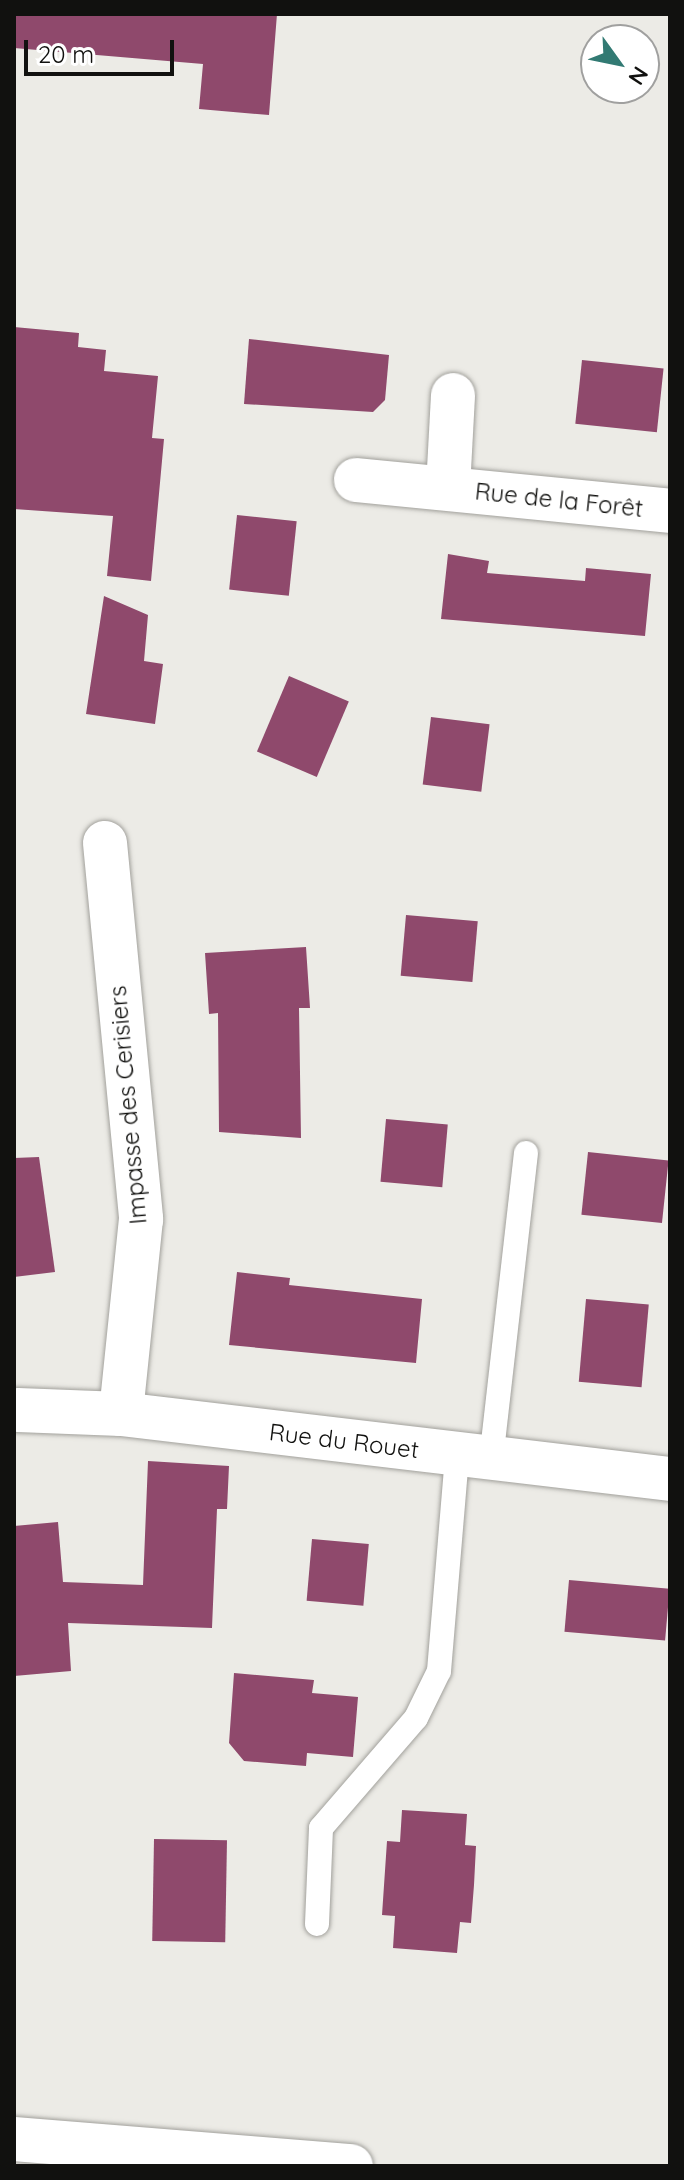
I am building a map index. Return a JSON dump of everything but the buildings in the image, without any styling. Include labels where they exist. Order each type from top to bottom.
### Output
[{"type":"main road","name":"Rue de la Forêt","points":[[448,488],[453,395]]},
{"type":"main road","name":"Rue de la Forêt","points":[[356,480],[670,511]]},
{"type":"main road","name":"Impasse des Cerisiers","points":[[105,843],[141,1219],[121,1414]]},
{"type":"main road","name":"Rue du Rouet","points":[[18,1410],[121,1414],[670,1479]]},
{"type":"main road","points":[[14,2139],[351,2166]]},
{"type":"lane","points":[[317,1924],[321,1828],[416,1718],[439,1671],[526,1153]]}]
